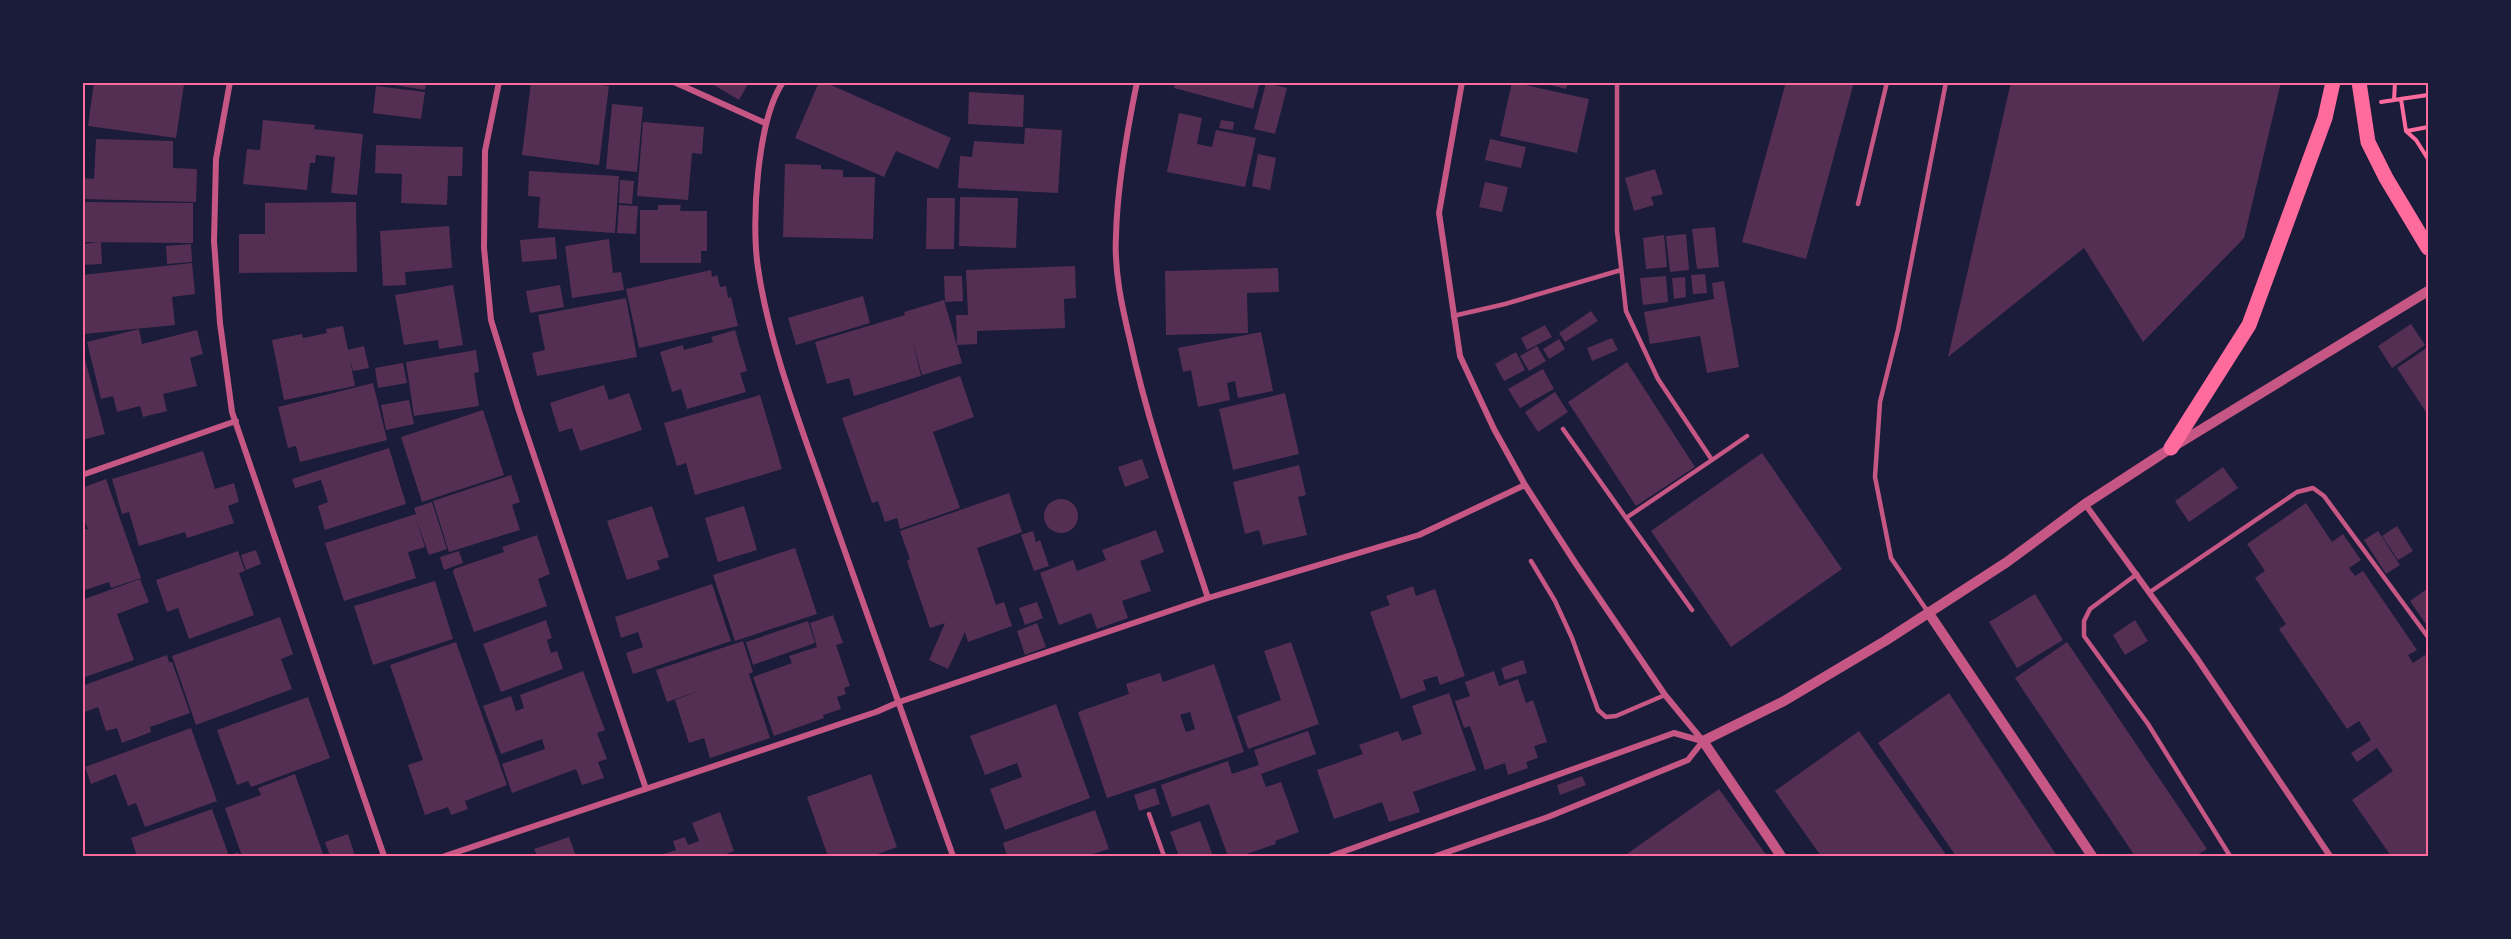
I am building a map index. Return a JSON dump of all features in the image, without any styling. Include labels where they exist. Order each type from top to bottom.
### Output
[{"type":"main road","points":[[2171,448],[2249,325],[2322,128],[2333,82]]},
{"type":"main road","points":[[2359,82],[2368,142],[2386,178],[2428,248]]},
{"type":"street","points":[[230,82],[216,159],[214,241],[220,323],[232,412],[384,856]]},
{"type":"street","points":[[498,82],[485,151],[484,248],[491,320],[519,411],[646,789]]},
{"type":"street","points":[[674,82],[765,123]]},
{"type":"street","points":[[783,82],[775,94],[765,123],[756,207],[758,267],[768,318],[795,410],[953,856]]},
{"type":"street","points":[[1137,82],[1128,124],[1116,236],[1116,262],[1124,315],[1140,389],[1208,598]]},
{"type":"street","points":[[1462,82],[1439,213],[1460,356],[1494,429],[1576,564],[1665,695],[1703,741],[1781,856]]},
{"type":"street","points":[[1436,856],[1548,817],[1688,760],[1703,741],[1784,701],[1885,641],[2007,562],[2085,504],[2171,448],[2428,291]]},
{"type":"street","points":[[82,475],[236,421]]},
{"type":"street","points":[[445,856],[1208,598],[1419,535],[1526,485]]},
{"type":"street","points":[[2085,504],[2150,592],[2328,856]]},
{"type":"street","points":[[1928,612],[2092,856]]},
{"type":"street","points":[[1331,856],[1351,853],[1674,733],[1703,741]]},
{"type":"lane","points":[[1617,82],[1617,231],[1626,312],[1658,379],[1712,459]]},
{"type":"lane","points":[[1858,204],[1887,82]]},
{"type":"lane","points":[[1928,612],[1891,558],[1875,477],[1880,402],[1900,319],[1946,82]]},
{"type":"lane","points":[[1453,316],[1505,304],[1622,270]]},
{"type":"lane","points":[[1563,429],[1692,610]]},
{"type":"lane","points":[[1626,519],[1747,436]]},
{"type":"lane","points":[[2150,592],[2297,492],[2313,488],[2324,496],[2428,637]]},
{"type":"lane","points":[[1531,561],[1555,601],[1572,638],[1598,710],[1606,717],[1616,716],[1665,695]]},
{"type":"lane","points":[[2137,574],[2090,609],[2084,621],[2084,636],[2148,724],[2230,856]]},
{"type":"lane","points":[[1149,814],[1164,856]]},
{"type":"path","points":[[2394,100],[2395,82]]},
{"type":"path","points":[[2380,102],[2428,95]]},
{"type":"path","points":[[2401,99],[2406,131],[2416,140],[2428,159]]},
{"type":"path","points":[[2406,131],[2428,127]]},
{"type":"building","points":[[94,82],[184,84],[176,138],[88,126]]},
{"type":"building","points":[[376,82],[426,82],[425,90]]},
{"type":"building","points":[[531,82],[583,82],[609,86],[599,165],[522,155]]},
{"type":"building","points":[[709,82],[749,82],[739,100]]},
{"type":"building","points":[[819,82],[824,82],[951,138],[938,169],[896,151],[884,177],[795,138]]},
{"type":"building","points":[[1175,82],[1260,82],[1253,109],[1174,88]]},
{"type":"building","points":[[1512,82],[1589,99],[1577,153],[1500,136]]},
{"type":"building","points":[[1539,82],[1568,82],[1566,89]]},
{"type":"building","points":[[1786,82],[1854,82],[1806,259],[1742,242]]},
{"type":"building","points":[[2011,82],[2281,82],[2244,238],[2143,342],[2084,248],[1948,357]]},
{"type":"building","points":[[1266,83],[1287,88],[1275,134],[1254,129]]},
{"type":"building","points":[[376,86],[425,92],[421,119],[373,113]]},
{"type":"building","points":[[969,92],[1024,95],[1023,127],[968,124]]},
{"type":"building","points":[[612,104],[643,107],[637,172],[606,169]]},
{"type":"building","points":[[1179,113],[1202,118],[1197,144],[1212,147],[1216,130],[1256,138],[1245,187],[1167,172]]},
{"type":"building","points":[[263,120],[315,125],[314,129],[363,134],[357,195],[331,193],[335,157],[316,155],[315,163],[310,163],[307,190],[243,184],[247,149],[260,150]]},
{"type":"building","points":[[1221,120],[1234,122],[1233,130],[1219,128]]},
{"type":"building","points":[[643,122],[704,127],[702,154],[692,153],[688,200],[637,196]]},
{"type":"building","points":[[1025,128],[1062,130],[1058,193],[958,188],[960,156],[972,157],[974,141],[1024,144]]},
{"type":"building","points":[[96,139],[173,141],[173,168],[197,169],[196,202],[82,199],[82,178],[94,179]]},
{"type":"building","points":[[1490,139],[1526,147],[1521,168],[1485,160]]},
{"type":"building","points":[[376,145],[463,147],[462,176],[448,176],[447,205],[401,203],[402,174],[375,173]]},
{"type":"building","points":[[1258,154],[1276,158],[1270,190],[1252,186]]},
{"type":"building","points":[[785,164],[821,165],[821,169],[843,170],[843,177],[875,177],[873,239],[783,237]]},
{"type":"building","points":[[1655,169],[1663,194],[1651,197],[1654,205],[1634,211],[1625,178]]},
{"type":"building","points":[[529,171],[619,176],[615,233],[538,228],[540,197],[528,196]]},
{"type":"building","points":[[620,180],[634,181],[632,204],[619,203]]},
{"type":"building","points":[[1485,182],[1508,187],[1502,212],[1479,207]]},
{"type":"building","points":[[960,197],[1018,198],[1016,248],[959,246]]},
{"type":"building","points":[[927,198],[955,198],[954,249],[926,249]]},
{"type":"building","points":[[82,202],[193,203],[193,243],[82,242]]},
{"type":"building","points":[[356,202],[357,272],[239,273],[239,234],[265,234],[265,203]]},
{"type":"building","points":[[619,205],[638,206],[636,234],[617,233]]},
{"type":"building","points":[[658,205],[681,205],[680,211],[707,211],[707,251],[701,251],[701,263],[640,263],[640,210],[658,210]]},
{"type":"building","points":[[449,226],[452,268],[405,272],[406,285],[383,286],[380,231]]},
{"type":"building","points":[[1715,227],[1719,267],[1697,269],[1692,229]]},
{"type":"building","points":[[1686,234],[1689,270],[1670,272],[1666,236]]},
{"type":"building","points":[[1664,235],[1667,267],[1646,269],[1643,238]]},
{"type":"building","points":[[555,237],[557,259],[522,262],[520,240]]},
{"type":"building","points":[[609,239],[613,273],[621,272],[624,290],[572,298],[565,246]]},
{"type":"building","points":[[101,242],[102,264],[82,265],[82,244]]},
{"type":"building","points":[[191,244],[192,262],[167,264],[166,246]]},
{"type":"building","points":[[192,263],[195,294],[172,297],[175,325],[84,334],[82,275]]},
{"type":"building","points":[[1075,266],[1076,298],[1064,299],[1065,328],[977,331],[977,344],[957,345],[956,315],[968,315],[966,270]]},
{"type":"building","points":[[1278,268],[1279,292],[1247,293],[1248,333],[1166,335],[1165,271]]},
{"type":"building","points":[[711,270],[712,277],[717,275],[720,287],[726,286],[738,326],[639,348],[626,289]]},
{"type":"building","points":[[1705,274],[1707,293],[1693,294],[1691,275]]},
{"type":"building","points":[[944,276],[962,276],[963,301],[945,302]]},
{"type":"building","points":[[1666,276],[1668,302],[1643,305],[1640,278]]},
{"type":"building","points":[[1685,277],[1686,297],[1674,299],[1672,278]]},
{"type":"building","points":[[1724,281],[1739,367],[1707,373],[1700,336],[1650,344],[1644,312],[1714,299],[1712,283]]},
{"type":"building","points":[[453,285],[463,345],[439,349],[438,340],[404,345],[395,295]]},
{"type":"building","points":[[560,285],[564,307],[530,313],[526,291]]},
{"type":"building","points":[[863,296],[870,323],[796,345],[788,318]]},
{"type":"building","points":[[626,298],[637,357],[537,376],[532,353],[545,350],[538,315]]},
{"type":"building","points":[[944,300],[962,363],[922,375],[913,343],[921,376],[854,396],[849,378],[827,384],[815,342],[905,315],[904,312]]},
{"type":"building","points":[[1591,311],[1598,321],[1565,342],[1559,333]]},
{"type":"building","points":[[2411,324],[2425,345],[2392,368],[2378,346]]},
{"type":"building","points":[[1545,325],[1552,337],[1527,350],[1521,338]]},
{"type":"building","points":[[343,326],[348,350],[364,346],[369,368],[353,371],[350,360],[355,386],[284,400],[272,340],[302,334],[303,338],[327,333],[326,329]]},
{"type":"building","points":[[139,329],[142,344],[197,330],[203,354],[190,358],[197,386],[163,394],[167,411],[143,417],[140,406],[117,412],[113,396],[101,399],[87,342]]},
{"type":"building","points":[[735,330],[747,371],[740,373],[746,392],[687,409],[681,389],[672,392],[660,352],[683,345],[684,350],[713,342],[711,337]]},
{"type":"building","points":[[1261,332],[1273,391],[1238,398],[1235,381],[1227,383],[1230,400],[1198,407],[1191,370],[1183,372],[1178,348]]},
{"type":"building","points":[[1612,338],[1618,350],[1592,361],[1587,348]]},
{"type":"building","points":[[1559,339],[1565,349],[1549,359],[1543,349]]},
{"type":"building","points":[[1537,346],[1546,361],[1529,371],[1520,356]]},
{"type":"building","points":[[2428,347],[2428,415],[2397,368]]},
{"type":"building","points":[[82,348],[105,434],[82,440]]},
{"type":"building","points":[[476,350],[479,372],[474,373],[479,406],[414,416],[406,362]]},
{"type":"building","points":[[1516,352],[1525,370],[1504,381],[1495,364]]},
{"type":"building","points":[[1627,362],[1695,467],[1636,506],[1568,402]]},
{"type":"building","points":[[403,363],[407,383],[378,388],[375,368]]},
{"type":"building","points":[[1543,369],[1554,389],[1520,408],[1508,389]]},
{"type":"building","points":[[960,376],[974,417],[933,432],[960,508],[900,529],[897,518],[885,522],[878,501],[872,503],[842,418]]},
{"type":"building","points":[[373,383],[387,440],[300,462],[296,446],[288,448],[278,407]]},
{"type":"building","points":[[604,385],[609,400],[629,393],[642,430],[580,451],[572,428],[559,432],[550,403]]},
{"type":"building","points":[[1555,392],[1568,412],[1538,432],[1525,412]]},
{"type":"building","points":[[1285,393],[1299,454],[1233,470],[1219,409]]},
{"type":"building","points":[[760,395],[782,469],[695,495],[686,463],[677,466],[664,423]]},
{"type":"building","points":[[409,400],[414,424],[386,430],[381,405]]},
{"type":"building","points":[[483,410],[504,475],[422,502],[401,437]]},
{"type":"building","points":[[389,448],[406,504],[325,530],[318,506],[328,502],[321,480],[295,488],[292,479]]},
{"type":"building","points":[[203,451],[215,489],[234,483],[239,502],[228,506],[234,523],[187,538],[185,532],[139,546],[129,512],[122,514],[112,479]]},
{"type":"building","points":[[1762,453],[1842,569],[1731,647],[1651,531]]},
{"type":"building","points":[[1142,459],[1149,478],[1125,487],[1118,467]]},
{"type":"building","points":[[1299,465],[1306,495],[1298,497],[1307,535],[1263,545],[1259,530],[1245,534],[1233,482]]},
{"type":"building","points":[[2223,467],[2238,488],[2189,522],[2175,501]]},
{"type":"building","points":[[511,475],[520,502],[512,505],[520,530],[449,552],[433,501]]},
{"type":"building","points":[[106,479],[141,578],[111,588],[109,582],[82,591],[82,530],[88,529],[82,515],[82,488]]},
{"type":"building","points":[[1009,493],[1022,532],[977,548],[996,605],[1004,602],[1012,626],[968,642],[965,632],[948,669],[929,660],[945,623],[930,628],[907,561],[910,559],[900,531]]},
{"type":"building","points":[[1061,499],[1073,504],[1078,516],[1073,528],[1061,533],[1049,528],[1044,516],[1049,504]]},
{"type":"building","points":[[432,502],[447,549],[429,555],[416,519],[425,547],[408,552],[416,578],[344,601],[325,543],[416,514],[414,508]]},
{"type":"building","points":[[2306,503],[2332,542],[2343,534],[2361,560],[2349,568],[2355,576],[2363,571],[2417,650],[2408,655],[2413,663],[2425,655],[2428,660],[2428,856],[2391,856],[2352,800],[2393,771],[2377,748],[2357,762],[2351,753],[2371,740],[2359,721],[2347,729],[2279,629],[2286,624],[2255,578],[2265,571],[2247,544]]},
{"type":"building","points":[[652,506],[669,557],[657,561],[660,569],[627,580],[607,521]]},
{"type":"building","points":[[744,506],[757,550],[718,562],[705,518]]},
{"type":"building","points":[[2397,526],[2413,551],[2398,560],[2382,536]]},
{"type":"building","points":[[1156,530],[1164,552],[1140,561],[1151,591],[1122,601],[1128,618],[1097,629],[1091,613],[1059,625],[1040,573],[1073,560],[1077,571],[1106,560],[1102,550]]},
{"type":"building","points":[[1033,531],[1036,542],[1040,540],[1049,566],[1034,571],[1021,535]]},
{"type":"building","points":[[2378,531],[2400,565],[2386,574],[2364,540]]},
{"type":"building","points":[[537,535],[550,574],[538,579],[547,606],[474,632],[453,572],[454,569],[504,552],[502,547]]},
{"type":"building","points":[[795,548],[817,614],[735,641],[713,575]]},
{"type":"building","points":[[256,550],[261,564],[246,570],[241,555]]},
{"type":"building","points":[[238,551],[245,571],[239,573],[254,615],[189,639],[178,608],[167,612],[156,580]]},
{"type":"building","points":[[459,551],[463,563],[444,570],[440,557]]},
{"type":"building","points":[[140,579],[149,602],[117,614],[134,660],[82,678],[82,600]]},
{"type":"building","points":[[435,581],[453,639],[373,665],[354,606]]},
{"type":"building","points":[[712,584],[731,641],[633,674],[626,653],[643,647],[638,632],[621,638],[615,617]]},
{"type":"building","points":[[1413,586],[1416,596],[1435,589],[1465,676],[1440,685],[1437,676],[1423,680],[1426,690],[1401,699],[1370,612],[1390,605],[1386,596]]},
{"type":"building","points":[[2427,589],[2428,592],[2428,627],[2410,601]]},
{"type":"building","points":[[2035,594],[2063,640],[2017,668],[1989,622]]},
{"type":"building","points":[[1037,602],[1043,618],[1025,625],[1019,608]]},
{"type":"building","points":[[833,615],[843,643],[836,645],[850,686],[844,688],[846,694],[837,697],[841,709],[823,715],[824,718],[774,736],[753,677],[792,663],[789,656],[817,647],[810,623]]},
{"type":"building","points":[[280,617],[293,654],[281,659],[292,689],[196,725],[172,656]]},
{"type":"building","points":[[546,620],[552,638],[547,640],[551,653],[557,651],[563,669],[501,692],[483,644]]},
{"type":"building","points":[[2135,620],[2148,641],[2125,655],[2113,635]]},
{"type":"building","points":[[808,621],[815,643],[753,665],[746,642]]},
{"type":"building","points":[[1037,623],[1046,647],[1025,655],[1017,631]]},
{"type":"building","points":[[743,641],[753,672],[749,674],[770,738],[710,758],[704,738],[689,743],[675,700],[704,689],[667,702],[656,670]]},
{"type":"building","points":[[456,642],[507,785],[465,801],[468,809],[451,815],[448,807],[425,815],[408,765],[423,760],[390,665]]},
{"type":"building","points":[[1291,642],[1319,724],[1248,749],[1237,716],[1281,700],[1264,651]]},
{"type":"building","points":[[2067,642],[2207,849],[2195,856],[2135,856],[2015,678]]},
{"type":"building","points":[[167,655],[169,662],[172,662],[190,713],[150,727],[151,732],[122,743],[117,728],[106,731],[98,707],[82,713],[82,686]]},
{"type":"building","points":[[1523,660],[1527,673],[1505,680],[1501,668]]},
{"type":"building","points":[[1214,664],[1244,752],[1107,798],[1078,712],[1129,694],[1126,684],[1160,673],[1163,682]],"holes":[[[1190,712],[1195,729],[1186,732],[1180,715]]]},
{"type":"building","points":[[583,671],[605,730],[597,733],[607,759],[598,762],[604,778],[582,785],[576,769],[512,793],[502,764],[545,749],[542,739],[501,754],[483,706],[511,696],[516,711],[524,708],[520,695]]},
{"type":"building","points":[[1494,671],[1499,686],[1518,679],[1526,703],[1533,700],[1547,742],[1534,746],[1538,758],[1526,762],[1528,768],[1508,775],[1505,763],[1485,770],[1470,726],[1464,728],[1455,701],[1470,696],[1465,682]]},
{"type":"building","points":[[1449,693],[1476,770],[1413,792],[1420,812],[1389,822],[1382,802],[1334,819],[1317,770],[1363,754],[1359,745],[1398,731],[1402,741],[1422,734],[1412,706]]},
{"type":"building","points":[[1949,693],[2057,856],[1956,856],[1878,743]]},
{"type":"building","points":[[308,697],[330,758],[251,787],[248,781],[237,785],[217,730]]},
{"type":"building","points":[[1056,704],[1090,798],[1005,830],[990,789],[1022,777],[1017,763],[985,775],[970,736]]},
{"type":"building","points":[[191,728],[217,801],[145,827],[136,803],[128,806],[116,774],[91,784],[85,767]]},
{"type":"building","points":[[1308,731],[1316,754],[1261,774],[1266,787],[1281,782],[1299,832],[1275,841],[1276,844],[1241,856],[1228,856],[1209,804],[1172,817],[1161,785],[1228,761],[1232,774],[1259,765],[1254,750]]},
{"type":"building","points":[[1859,731],[1947,856],[1821,856],[1775,791]]},
{"type":"building","points":[[295,774],[323,854],[316,856],[242,856],[225,808],[261,795],[258,788]]},
{"type":"building","points":[[871,774],[897,847],[872,856],[828,856],[807,797]]},
{"type":"building","points":[[1582,776],[1586,785],[1560,795],[1557,785]]},
{"type":"building","points":[[1155,788],[1160,804],[1139,811],[1134,795]]},
{"type":"building","points":[[1719,789],[1767,856],[1624,856]]},
{"type":"building","points":[[212,809],[229,856],[137,856],[131,838]]},
{"type":"building","points":[[1095,810],[1109,849],[1086,856],[1007,856],[1003,843]]},
{"type":"building","points":[[720,812],[734,851],[726,854],[727,856],[658,856],[676,850],[673,841],[685,837],[688,845],[699,841],[692,823]]},
{"type":"building","points":[[1200,821],[1213,856],[1179,856],[1170,832]]},
{"type":"building","points":[[348,834],[355,856],[330,856],[325,842]]},
{"type":"building","points":[[569,837],[576,856],[537,856],[534,849]]}]
